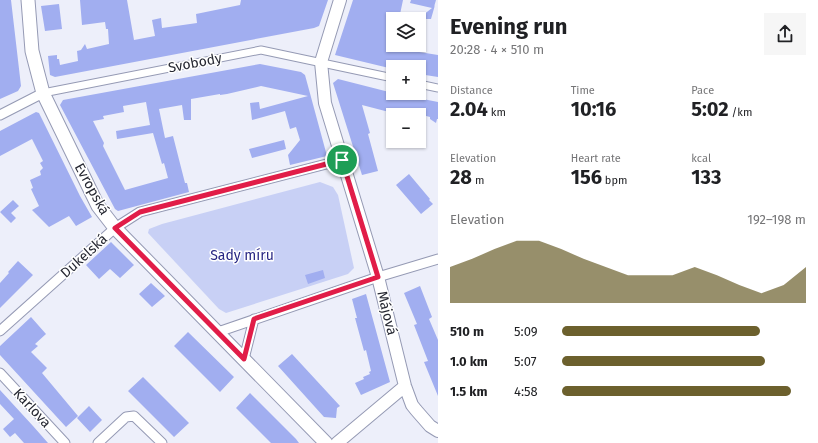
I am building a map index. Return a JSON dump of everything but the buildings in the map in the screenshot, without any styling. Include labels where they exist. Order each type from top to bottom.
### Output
[{"type":"main road","name":"Evropská","points":[[28,0],[32,51],[43,93],[98,206],[115,228],[326,443]]},
{"type":"street","name":"Májová","points":[[340,0],[321,62],[325,103],[378,277],[412,405],[430,426],[438,431]]},
{"type":"street","name":"Svobody","points":[[0,115],[43,93],[261,50],[386,76]]},
{"type":"street","points":[[426,85],[438,88]]},
{"type":"street","name":"Dukelská","points":[[0,331],[115,228],[140,212],[342,160]]},
{"type":"street","points":[[218,332],[378,277],[438,259]]},
{"type":"street","points":[[244,359],[254,319]]},
{"type":"street","name":"Karlova","points":[[0,373],[65,443]]},
{"type":"street","points":[[337,443],[406,386]]},
{"type":"street","points":[[98,443],[126,417],[134,416],[162,443]]},
{"type":"green space","name":"Sady míru","points":[[320,182],[333,187],[338,195],[354,268],[348,274],[226,313],[219,309],[148,233],[149,229],[162,224]]},
{"type":"route","points":[[342,160],[378,277],[254,319],[244,359],[115,228],[140,212],[342,160]]}]
